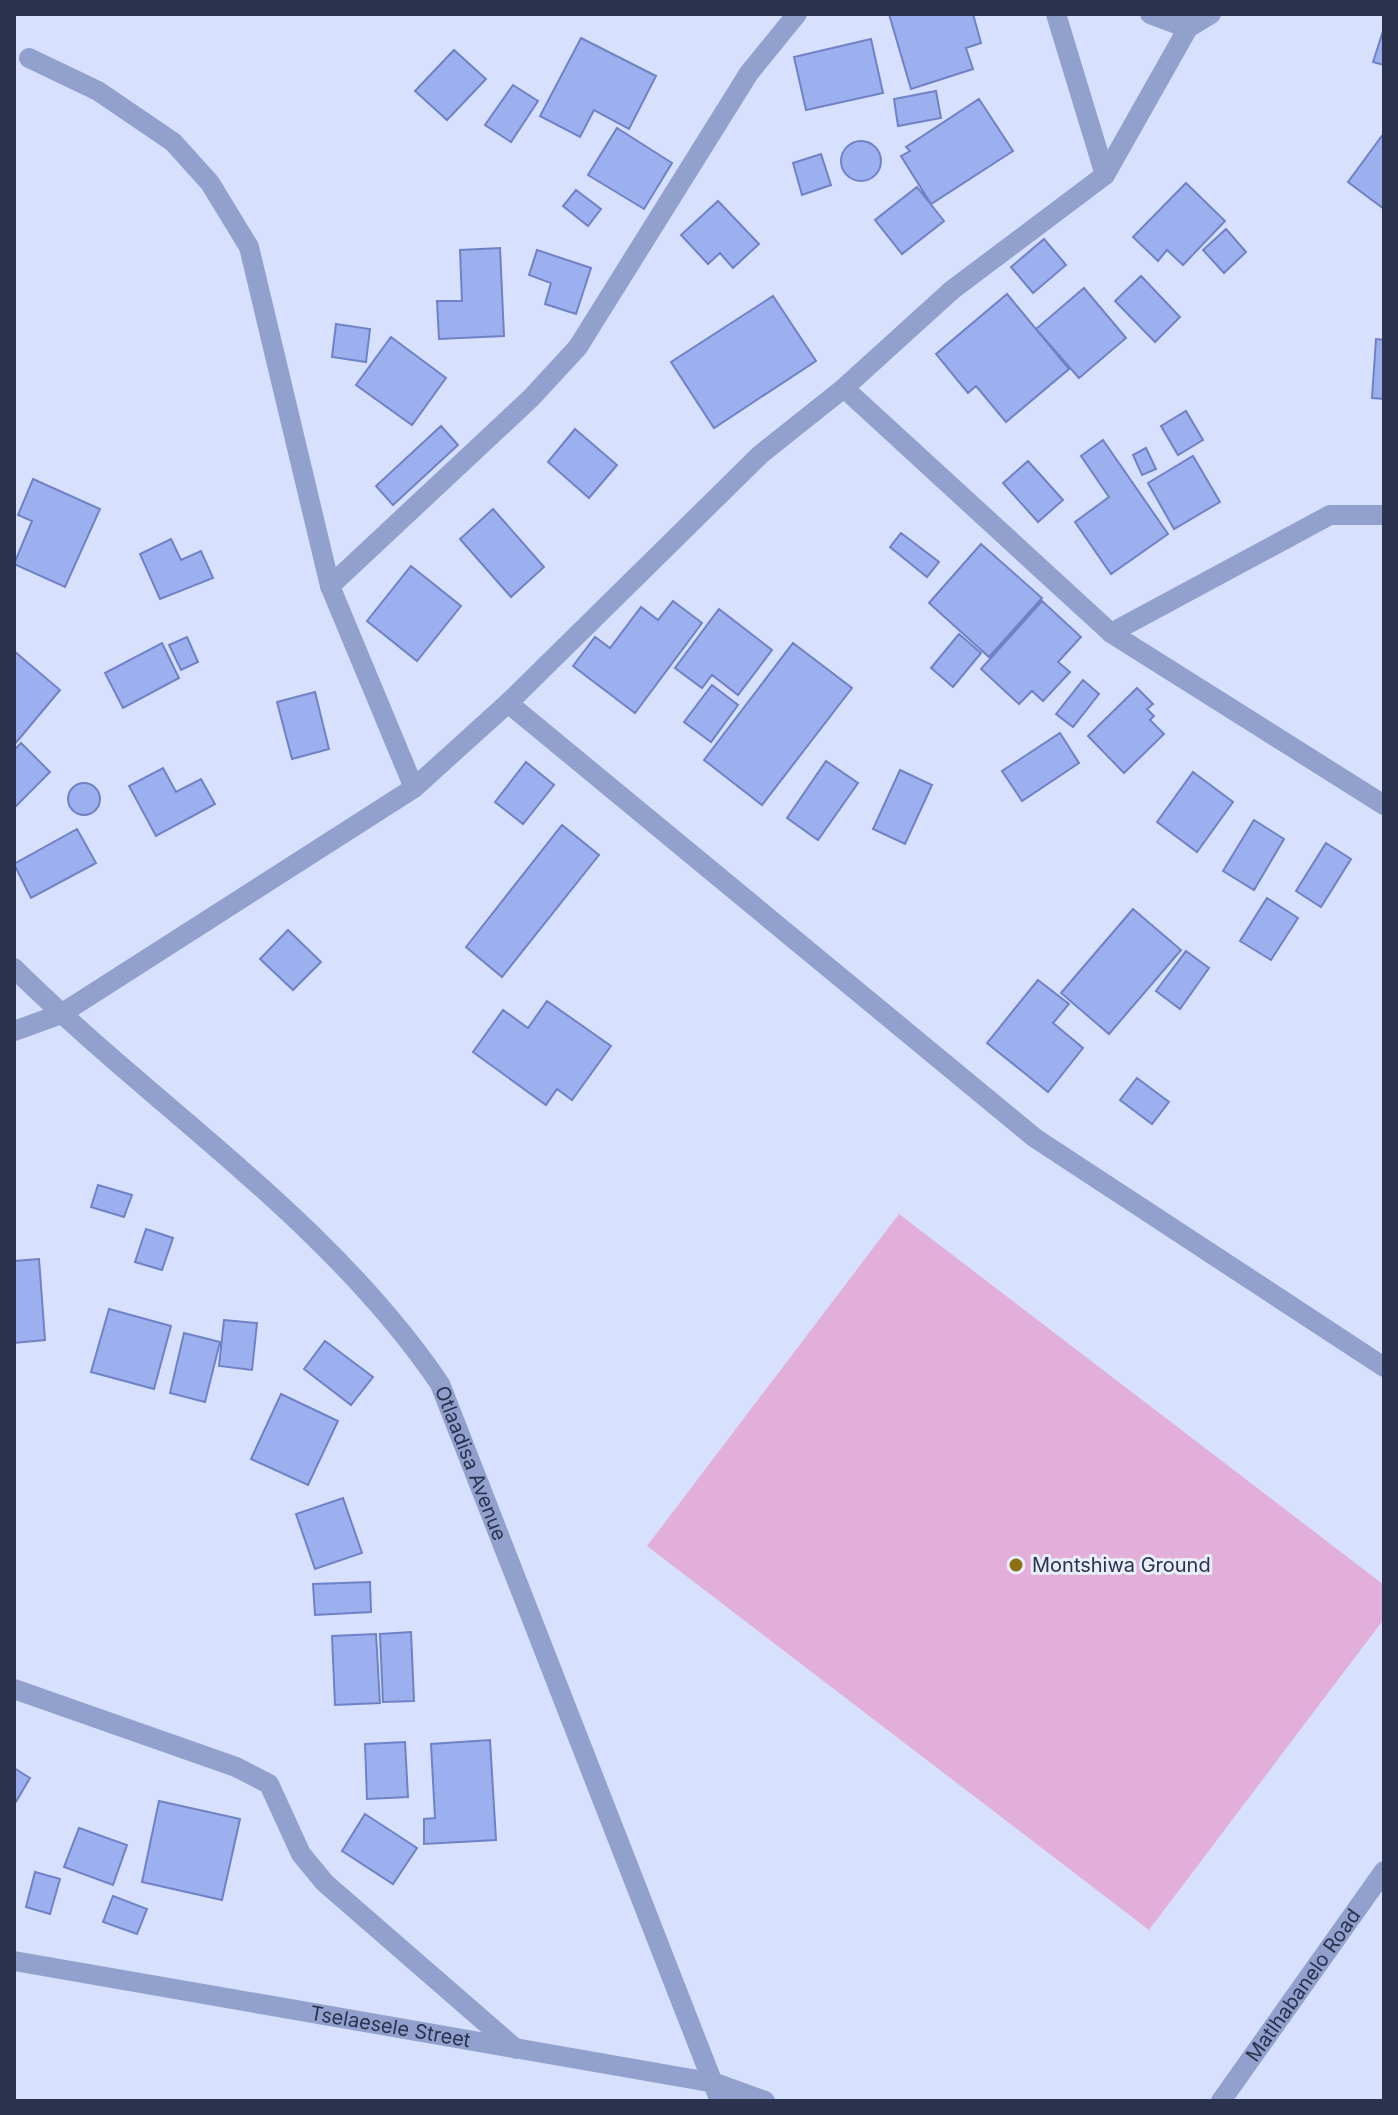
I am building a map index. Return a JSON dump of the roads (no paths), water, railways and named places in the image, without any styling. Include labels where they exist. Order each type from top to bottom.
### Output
[{"type":"street","points":[[330,586],[531,398],[578,347],[749,73],[797,14]]},
{"type":"street","points":[[1056,14],[1105,175]]},
{"type":"street","points":[[1150,14],[1192,21],[1211,14]]},
{"type":"street","points":[[14,1031],[61,1014],[414,788],[508,703],[761,454],[844,388],[952,290],[1105,175],[1192,21]]},
{"type":"street","points":[[29,58],[98,91],[173,142],[210,183],[249,247],[330,586],[414,788]]},
{"type":"street","points":[[844,388],[1111,633],[1384,805]]},
{"type":"street","points":[[1111,633],[1330,515],[1384,515]]},
{"type":"street","points":[[508,703],[1035,1138],[1384,1367]]},
{"type":"street","name":"Otlaadisa Avenue","points":[[14,968],[61,1014],[349,1268],[407,1335],[440,1384],[717,2092]]},
{"type":"street","points":[[14,1689],[236,1767],[269,1784],[301,1854],[325,1883],[517,2050]]},
{"type":"street","name":"Matlhabanelo Road","points":[[1221,2101],[1384,1871]]},
{"type":"street","name":"Tselaesele Street","points":[[14,1961],[517,2050],[765,2101]]},
{"type":"place","name":"Montshiwa Ground","points":[[1016,1565]]}]
